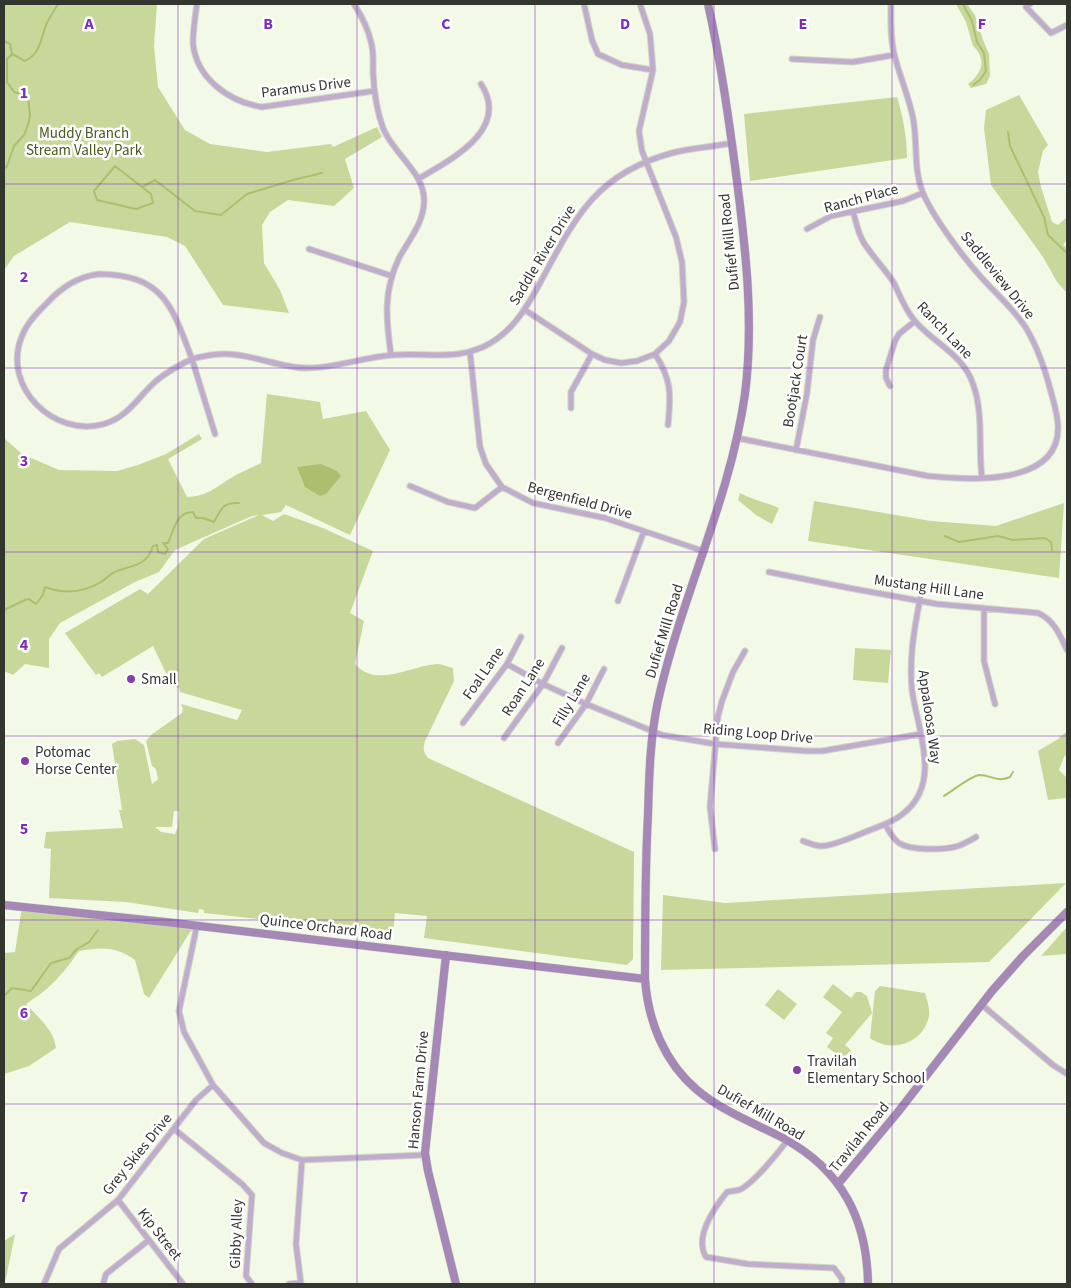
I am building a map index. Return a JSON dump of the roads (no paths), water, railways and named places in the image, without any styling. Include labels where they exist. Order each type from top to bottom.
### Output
[{"type":"main road","name":"Dufief Mill Road","points":[[708,4],[720,56],[747,260],[750,313],[748,368],[738,438],[666,669],[653,732],[649,770],[646,842],[645,979],[651,1018],[662,1045],[686,1080],[714,1103],[787,1141],[824,1169],[838,1184]]},
{"type":"main road","name":"Quince Orchard Road","points":[[4,905],[197,925],[645,979]]},
{"type":"main road","name":"Travilah Road","points":[[868,1284],[868,1262],[863,1235],[849,1201],[838,1184],[1023,956],[1067,912]]},
{"type":"main road","name":"Hanson Farm Drive","points":[[446,955],[425,1155],[456,1284]]},
{"type":"street","name":"Paramus Drive","points":[[197,4],[193,27],[194,45],[202,70],[223,92],[235,100],[262,107],[374,92]]},
{"type":"street","name":"Paramus Drive","points":[[354,4],[361,15],[372,43],[374,92],[378,114],[384,131],[418,179],[423,192],[423,211],[420,220],[398,260],[387,296],[386,320],[391,355]]},
{"type":"street","points":[[584,4],[592,40],[598,54],[622,65],[653,70]]},
{"type":"street","points":[[525,310],[592,354],[605,360],[621,363],[637,361],[654,354],[669,341],[680,322],[684,302],[684,279],[676,237],[646,162],[639,130],[653,70],[650,34],[640,4]]},
{"type":"street","name":"Saddleview Drive","points":[[738,438],[928,476],[949,478],[982,478],[1020,473],[1042,463],[1048,457],[1054,445],[1058,426],[1055,408],[1042,361],[1026,329],[1017,315],[962,253],[931,210],[923,193],[917,174],[913,118],[894,55],[890,4]]},
{"type":"street","points":[[1030,4],[1026,7],[1051,33],[1067,25]]},
{"type":"street","points":[[792,59],[853,62],[894,55]]},
{"type":"street","points":[[418,179],[462,152],[480,135],[489,107],[488,94],[481,84]]},
{"type":"street","name":"Saddle River Drive","points":[[192,360],[175,314],[160,294],[145,283],[133,278],[118,274],[99,274],[75,280],[59,290],[37,313],[21,337],[18,353],[18,371],[24,390],[34,404],[47,416],[63,423],[84,428],[101,425],[122,416],[164,375],[175,367],[209,355],[226,354],[307,368],[332,366],[391,355],[443,356],[470,352],[485,346],[514,324],[525,310],[568,230],[582,209],[610,182],[626,171],[674,153],[732,143]]},
{"type":"street","name":"Ranch Place","points":[[807,229],[831,216],[903,201],[923,193]]},
{"type":"street","name":"Ranch Lane","points":[[853,211],[864,244],[893,282],[905,307],[914,320],[929,335],[956,356],[973,382],[980,408],[979,455],[982,478]]},
{"type":"street","points":[[309,250],[392,276]]},
{"type":"street","name":"Bootjack Court","points":[[796,450],[807,393],[813,340],[820,317]]},
{"type":"street","points":[[890,386],[886,378],[886,370],[895,341],[899,334],[914,320]]},
{"type":"street","name":"Bergenfield Drive","points":[[470,352],[480,447],[486,464],[502,487],[533,503],[605,518],[703,551]]},
{"type":"street","points":[[570,408],[571,392],[592,354]]},
{"type":"street","points":[[654,354],[664,367],[668,377],[670,400],[668,425]]},
{"type":"street","points":[[192,360],[215,434]]},
{"type":"street","points":[[410,486],[448,502],[476,508],[502,487]]},
{"type":"street","points":[[618,601],[644,531]]},
{"type":"street","name":"Mustang Hill Lane","points":[[769,572],[937,604],[1031,612],[1045,616],[1055,626],[1067,650]]},
{"type":"street","name":"Appaloosa Way","points":[[803,840],[813,844],[827,845],[885,824],[904,813],[915,802],[924,784],[926,764],[912,690],[910,662],[911,646],[920,600]]},
{"type":"street","points":[[984,608],[984,661],[995,704]]},
{"type":"street","name":"Foal Lane","points":[[463,722],[507,664],[521,637]]},
{"type":"street","name":"Roan Lane","points":[[504,738],[543,684],[562,648]]},
{"type":"street","points":[[715,848],[710,807],[718,716],[733,672],[745,651]]},
{"type":"street","name":"Riding Loop Drive","points":[[507,664],[543,684],[653,732],[715,744],[822,751],[920,734]]},
{"type":"street","name":"Filly Lane","points":[[558,743],[586,704],[604,669]]},
{"type":"street","points":[[885,824],[892,836],[908,848],[957,846],[976,837]]},
{"type":"street","points":[[197,925],[179,1011],[184,1032],[213,1085],[264,1143],[282,1153],[302,1160],[425,1155]]},
{"type":"street","points":[[982,1005],[1053,1065],[1067,1074]]},
{"type":"street","name":"Grey Skies Drive","points":[[44,1284],[59,1249],[118,1200],[196,1100],[213,1085]]},
{"type":"street","name":"Gibby Alley","points":[[174,1129],[242,1184],[252,1195],[246,1276],[252,1284]]},
{"type":"street","points":[[787,1141],[746,1186],[739,1190],[727,1192],[717,1204],[701,1243],[702,1251],[706,1257],[747,1264],[834,1268],[842,1279],[842,1284]]},
{"type":"street","points":[[289,1284],[301,1284],[296,1244],[302,1160]]},
{"type":"street","name":"Kip Street","points":[[118,1200],[183,1284]]},
{"type":"street","points":[[102,1284],[106,1274],[149,1240]]},
{"type":"waterway","points":[[4,169],[7,166],[14,146],[24,135],[30,115],[28,98],[14,92],[7,82],[7,59],[12,54],[25,61],[34,54],[39,46],[47,22],[58,4]]},
{"type":"waterway","points":[[963,4],[972,21],[977,42],[984,53],[986,71],[980,80],[973,85]]},
{"type":"waterway","points":[[4,41],[10,44],[12,54]]},
{"type":"waterway","points":[[1008,132],[1010,146],[1044,217],[1048,235],[1067,253]]},
{"type":"waterway","points":[[115,166],[151,194],[153,203],[136,209],[97,200],[94,191],[115,166]]},
{"type":"waterway","points":[[142,187],[155,180],[195,211],[221,215],[247,194],[322,173]]},
{"type":"waterway","points":[[4,610],[29,599],[36,604],[43,595],[45,587],[59,591],[73,591],[94,586],[115,572],[139,564],[147,558],[153,546],[157,545],[158,552],[165,554],[168,549],[163,543],[168,543],[176,523],[183,515],[193,512],[196,518],[203,518],[214,522],[223,507],[239,503]]},
{"type":"waterway","points":[[945,536],[959,542],[998,536],[1013,540],[1045,538],[1051,542],[1052,550]]},
{"type":"waterway","points":[[944,796],[976,776],[984,775],[1005,779],[1010,777],[1013,772]]},
{"type":"waterway","points":[[4,996],[12,988],[31,991],[51,963],[69,958],[77,949],[89,942],[98,930]]},
{"type":"place","name":"Small","points":[[131,679]]},
{"type":"place","name":"Potomac Horse Center","points":[[25,761]]},
{"type":"place","name":"Travilah Elementary School","points":[[797,1070]]},
{"type":"park label","name":"Muddy Branch Stream Valley Park","points":[[84,142]]}]
